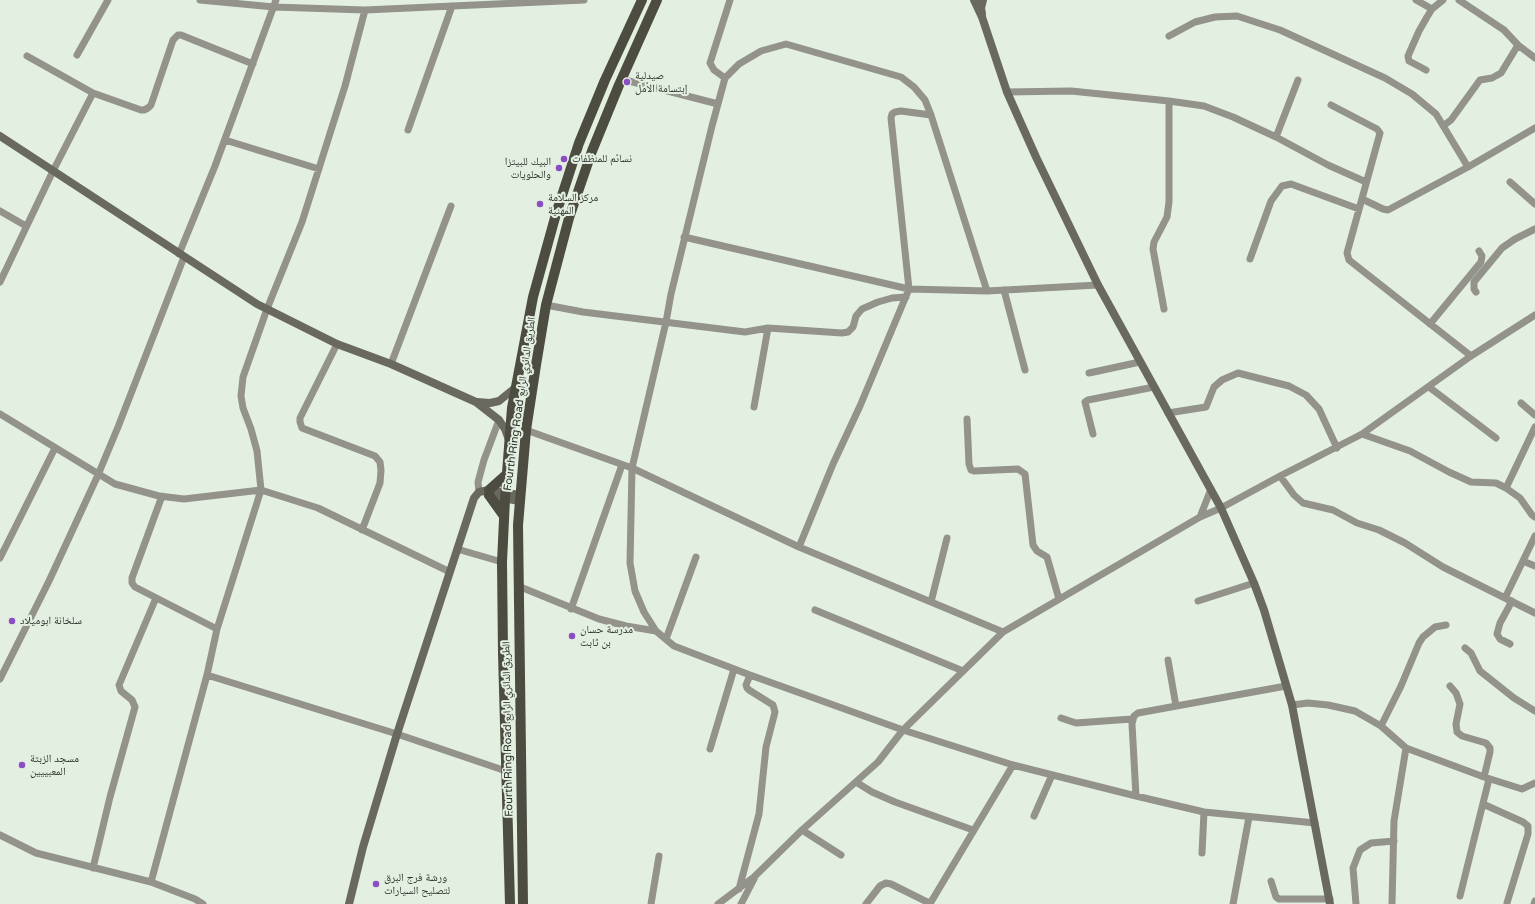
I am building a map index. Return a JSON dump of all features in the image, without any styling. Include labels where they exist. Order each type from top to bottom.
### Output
[{"type":"main road","points":[[510,904],[502,562],[509,442],[515,388],[533,297],[556,214],[579,143],[605,80],[642,0]]},
{"type":"main road","name":"Fourth Ring Road الطريق الدائري الرابع","points":[[523,904],[518,586],[519,498],[526,430],[546,305],[569,218],[592,151],[621,79],[657,0]]},
{"type":"main road","points":[[504,516],[485,492],[507,474]]},
{"type":"street","points":[[77,55],[108,0]]},
{"type":"street","points":[[200,0],[365,10],[442,3],[452,6],[496,2],[584,0]]},
{"type":"street","points":[[389,8],[391,0]]},
{"type":"street","points":[[725,78],[714,70],[710,63],[730,0]]},
{"type":"street","points":[[974,0],[982,17],[1007,92],[1036,157],[1098,286],[1221,508],[1254,583],[1264,610],[1292,705],[1330,902],[1279,899],[1276,896],[1274,885],[1271,881]]},
{"type":"street","points":[[982,17],[981,8],[983,0]]},
{"type":"street","points":[[1416,0],[1432,9]]},
{"type":"street","points":[[1426,70],[1409,61],[1408,56],[1419,31],[1432,9],[1443,0]]},
{"type":"street","points":[[1459,0],[1504,30],[1518,45],[1535,58]]},
{"type":"street","points":[[0,679],[49,581],[98,475],[118,427],[275,4]]},
{"type":"street","points":[[408,130],[452,6]]},
{"type":"street","points":[[151,882],[217,629],[261,490],[257,451],[243,408],[241,396],[243,377],[267,309],[302,222],[345,86],[365,10]]},
{"type":"street","points":[[1169,36],[1195,22],[1215,17],[1237,16],[1280,30],[1385,78],[1412,94],[1436,114],[1468,167]]},
{"type":"street","points":[[27,56],[93,93],[141,110],[148,108],[151,104],[173,40],[180,34],[253,64]]},
{"type":"street","points":[[987,290],[931,115],[925,100],[914,87],[901,77],[786,44],[761,51],[739,64],[725,78],[718,104],[684,237],[632,468],[630,563],[635,591],[644,612],[656,631],[674,646],[903,730],[1013,765],[1204,812],[1315,823]]},
{"type":"street","points":[[1443,126],[1451,120],[1480,80],[1492,78],[1501,73],[1518,45]]},
{"type":"street","points":[[621,79],[718,104]]},
{"type":"street","points":[[1276,137],[1298,80]]},
{"type":"street","points":[[1007,92],[1071,91],[1204,106],[1233,117],[1276,137],[1328,165],[1366,182]]},
{"type":"street","points":[[0,282],[53,171],[93,93]]},
{"type":"street","points":[[1164,309],[1153,249],[1154,242],[1167,217],[1169,202],[1169,101]]},
{"type":"street","points":[[1331,105],[1379,131],[1380,136],[1347,253],[1349,260],[1472,356]]},
{"type":"street","points":[[799,547],[833,464],[860,406],[909,289],[891,118],[895,112],[901,111],[931,115]]},
{"type":"street","points":[[1362,199],[1383,210],[1388,210],[1468,167],[1535,128]]},
{"type":"street","points":[[0,136],[181,256],[267,309],[337,344],[391,364],[476,402],[499,420],[505,429],[509,442]]},
{"type":"street","points":[[225,140],[319,169]]},
{"type":"street","points":[[1510,182],[1535,204]]},
{"type":"street","points":[[1250,259],[1271,201],[1282,186],[1291,184],[1359,209]]},
{"type":"street","points":[[391,364],[451,206]]},
{"type":"street","points":[[0,211],[26,226]]},
{"type":"street","points":[[1476,292],[1474,289],[1474,282],[1502,248],[1515,239],[1535,229]]},
{"type":"street","points":[[684,237],[909,289],[1004,290],[1098,286]]},
{"type":"street","points":[[1430,324],[1481,262],[1482,256],[1479,251]]},
{"type":"street","points":[[1004,290],[1025,370]]},
{"type":"street","points":[[546,305],[583,312],[744,332],[768,328],[842,333],[848,332],[853,327],[856,316],[862,309],[892,298],[906,297]]},
{"type":"street","points":[[718,904],[754,877],[802,830],[878,762],[903,730],[1003,632],[1200,517],[1221,508],[1362,434],[1472,356],[1535,315]]},
{"type":"street","points":[[754,407],[768,328]]},
{"type":"street","points":[[337,344],[300,418],[300,422],[302,428],[374,456],[380,462],[380,483],[362,530]]},
{"type":"street","points":[[1089,374],[1140,362]]},
{"type":"street","points":[[1168,413],[1206,407],[1214,387],[1222,380],[1238,373],[1289,386],[1306,395],[1319,409],[1337,448]]},
{"type":"street","points":[[1093,434],[1085,402],[1088,400],[1154,387]]},
{"type":"street","points":[[1429,387],[1496,438]]},
{"type":"street","points":[[476,402],[490,403],[499,401],[515,388]]},
{"type":"street","points":[[1520,403],[1535,415]]},
{"type":"street","points":[[0,414],[115,484],[162,496],[184,499],[261,490],[318,508],[450,572]]},
{"type":"street","points":[[967,418],[969,464],[971,470],[1018,469],[1025,474],[1033,545],[1037,551],[1047,557],[1059,599]]},
{"type":"street","points":[[485,492],[478,482],[484,460],[499,420]]},
{"type":"street","points":[[1506,488],[1535,427]]},
{"type":"street","points":[[526,430],[632,468],[799,547],[1003,632]]},
{"type":"street","points":[[1362,434],[1410,451],[1471,482],[1496,484],[1506,488],[1520,498],[1535,517]]},
{"type":"street","points":[[0,558],[55,448]]},
{"type":"street","points":[[571,609],[622,464]]},
{"type":"street","points":[[1280,476],[1294,495],[1303,503],[1333,510],[1357,523],[1379,530],[1405,543],[1427,558],[1535,614]]},
{"type":"street","points":[[1200,517],[1211,489]]},
{"type":"street","points":[[349,904],[397,734],[474,498],[485,492],[519,498]]},
{"type":"street","points":[[162,496],[132,578],[133,585],[217,629]]},
{"type":"street","points":[[1510,644],[1500,639],[1497,634],[1523,561],[1535,536]]},
{"type":"street","points":[[931,602],[947,538]]},
{"type":"street","points":[[457,549],[502,562]]},
{"type":"street","points":[[666,639],[696,558]]},
{"type":"street","points":[[1523,561],[1535,566]]},
{"type":"street","points":[[1198,602],[1254,583]]},
{"type":"street","points":[[518,586],[571,609],[599,619],[626,626],[656,631]]},
{"type":"street","points":[[93,868],[110,796],[135,707],[132,700],[121,691],[119,685],[156,598]]},
{"type":"street","points":[[815,610],[963,671]]},
{"type":"street","points":[[1381,726],[1401,686],[1419,643],[1429,631],[1435,627],[1446,625]]},
{"type":"street","points":[[1465,648],[1471,653],[1480,671],[1514,698],[1535,711]]},
{"type":"street","points":[[1168,660],[1176,706]]},
{"type":"street","points":[[710,749],[734,669]]},
{"type":"street","points":[[206,675],[397,734],[506,771]]},
{"type":"street","points":[[739,889],[759,814],[766,747],[775,712],[773,705],[747,688],[746,684],[750,675]]},
{"type":"street","points":[[1136,796],[1132,719],[1138,713],[1286,686]]},
{"type":"street","points":[[1450,686],[1456,693],[1460,704],[1456,724],[1457,732],[1462,736],[1486,743],[1490,748],[1483,804],[1460,896]]},
{"type":"street","points":[[1292,705],[1308,703],[1343,707],[1355,711],[1381,726],[1406,748],[1486,778],[1522,789],[1535,783]]},
{"type":"street","points":[[1061,718],[1076,723],[1132,719]]},
{"type":"street","points":[[1392,904],[1394,821],[1406,748]]},
{"type":"street","points":[[866,904],[880,886],[886,883],[927,902],[935,901],[973,830],[1013,765]]},
{"type":"street","points":[[1034,816],[1052,775]]},
{"type":"street","points":[[856,782],[872,792],[895,802],[973,830]]},
{"type":"street","points":[[1483,804],[1523,822],[1528,826],[1528,834],[1507,902]]},
{"type":"street","points":[[1202,853],[1204,812]]},
{"type":"street","points":[[1233,904],[1249,817]]},
{"type":"street","points":[[802,830],[841,855]]},
{"type":"street","points":[[0,836],[36,853],[151,882],[195,899],[203,904]]},
{"type":"street","points":[[1356,904],[1353,868],[1360,850],[1371,843],[1394,841]]},
{"type":"street","points":[[651,904],[660,856]]},
{"type":"street","points":[[741,904],[754,877]]},
{"type":"place","name":"صيدلية إبتسامة الأمل","points":[[627,82]]},
{"type":"place","name":"نسائم للمنظفات","points":[[564,159]]},
{"type":"place","name":"البيك للبيتزا والحلويات","points":[[559,168]]},
{"type":"place","name":"مركز السلامة المهنية","points":[[540,204]]},
{"type":"place","name":"سلخانة ابوميلاد","points":[[12,621]]},
{"type":"place","name":"مدرسة حسان بن ثابت","points":[[572,636]]},
{"type":"place","name":"مسجد الزبتة المعبييين","points":[[22,765]]},
{"type":"place","name":"ورشة فرج البرق لتصليح السيارات","points":[[376,884]]}]
